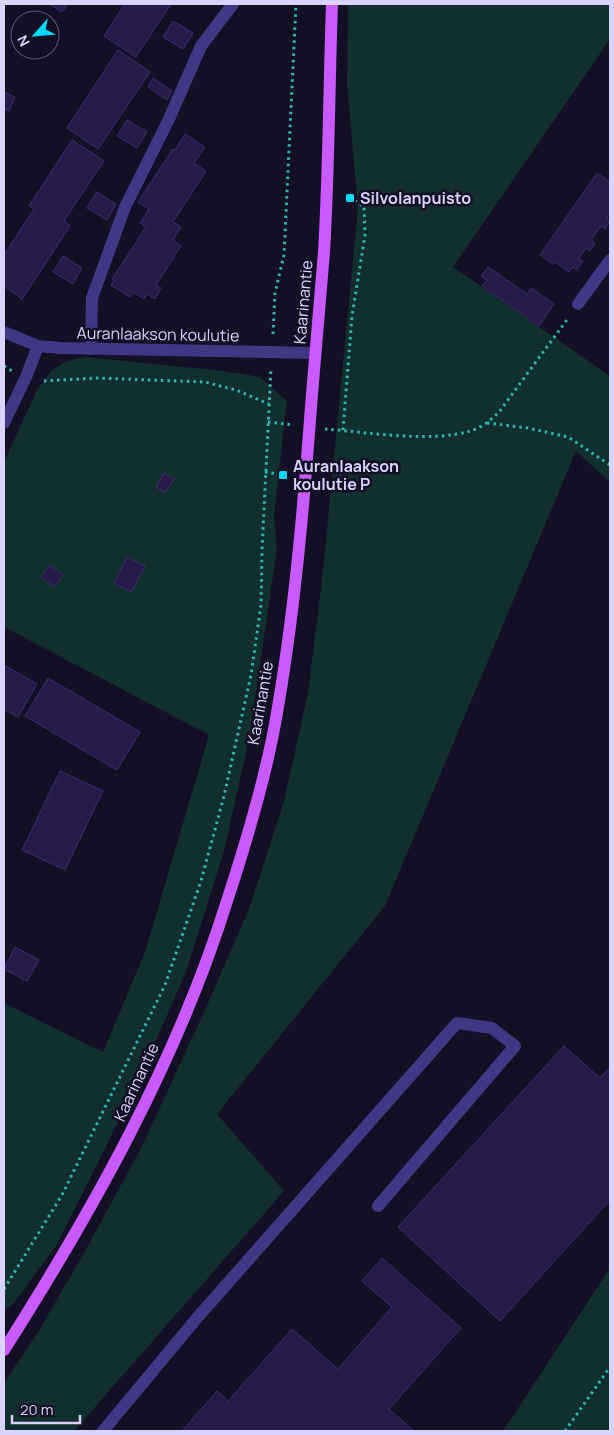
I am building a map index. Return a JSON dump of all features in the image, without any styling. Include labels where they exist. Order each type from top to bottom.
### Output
[{"type":"main road","name":"Kaarinantie","points":[[4,1350],[65,1252],[97,1196],[151,1091],[195,992],[227,904],[253,816],[275,726],[299,554],[324,250],[332,4]]},
{"type":"street","points":[[91,349],[92,298],[125,207],[169,120],[201,46],[233,4]]},
{"type":"street","points":[[578,304],[610,260]]},
{"type":"street","name":"Auranlaakson koulutie","points":[[4,332],[38,346],[91,349],[315,353]]},
{"type":"street","points":[[4,423],[26,377],[38,346]]},
{"type":"street","points":[[103,1431],[197,1318],[457,1023],[492,1028],[515,1046],[378,1206]]},
{"type":"path","points":[[4,1289],[62,1195],[165,985],[201,882],[224,796],[251,675],[261,604],[275,293],[284,255],[296,4]]},
{"type":"path","points":[[343,430],[352,316],[365,234],[364,206],[350,198]]},
{"type":"path","points":[[268,422],[343,430],[438,436],[472,431],[486,423],[499,412],[578,304]]},
{"type":"path","points":[[4,366],[26,377],[45,381],[96,378],[205,382],[236,390],[269,404]]},
{"type":"path","points":[[486,423],[528,428],[568,437],[610,465]]},
{"type":"path","points":[[266,472],[283,475]]},
{"type":"path","points":[[564,1431],[610,1366]]},
{"type":"green space","points":[[348,4],[610,4],[610,39],[453,267],[610,376],[610,482],[576,451],[385,906],[217,1114],[284,1191],[74,1431],[4,1431],[4,1383],[38,1332],[84,1253],[141,1148],[249,909],[284,801],[308,693],[323,571],[358,208],[347,83]]},
{"type":"green space","points":[[85,357],[223,371],[260,377],[287,401],[274,517],[277,548],[250,734],[224,851],[186,972],[147,1061],[56,1246],[13,1304],[4,1311],[4,1003],[103,1052],[145,952],[209,735],[4,627],[4,462],[37,390],[52,370],[68,361]]},
{"type":"green space","points":[[610,1268],[610,1431],[503,1431]]},
{"type":"building","points":[[50,4],[68,4],[62,12]]},
{"type":"building","points":[[125,4],[171,4],[136,57],[104,36]]},
{"type":"building","points":[[173,21],[193,33],[183,49],[163,37]]},
{"type":"building","points":[[118,50],[150,72],[98,149],[67,128]]},
{"type":"building","points":[[153,78],[172,91],[167,100],[148,87]]},
{"type":"building","points":[[4,92],[15,97],[9,111],[4,109]]},
{"type":"building","points":[[127,120],[147,132],[137,148],[117,136]]},
{"type":"building","points":[[185,134],[205,147],[194,163],[206,171],[173,222],[181,227],[173,240],[181,246],[156,285],[161,288],[155,299],[147,294],[144,299],[134,292],[130,297],[111,285],[114,280],[112,279],[146,227],[140,223],[149,209],[138,202]]},
{"type":"building","points":[[72,140],[104,161],[64,221],[70,226],[22,299],[4,286],[4,255],[34,209],[29,206]]},
{"type":"building","points":[[597,173],[610,182],[610,212],[607,218],[610,221],[605,229],[601,226],[591,240],[595,243],[590,251],[586,248],[578,259],[583,261],[577,270],[573,267],[569,272],[555,262],[553,264],[540,255]]},
{"type":"building","points":[[97,192],[116,204],[107,220],[87,208]]},
{"type":"building","points":[[63,256],[82,268],[73,284],[53,272]]},
{"type":"building","points":[[488,267],[527,294],[531,288],[554,304],[539,326],[482,286],[487,280],[481,276]]},
{"type":"building","points":[[164,473],[174,479],[166,492],[156,487]]},
{"type":"building","points":[[127,557],[145,566],[131,592],[114,583]]},
{"type":"building","points":[[50,565],[63,575],[54,587],[41,577]]},
{"type":"building","points":[[4,665],[37,684],[18,717],[4,709]]},
{"type":"building","points":[[48,678],[140,732],[117,770],[25,716]]},
{"type":"building","points":[[60,771],[103,791],[65,870],[22,850]]},
{"type":"building","points":[[15,947],[39,960],[27,981],[4,969]]},
{"type":"building","points":[[564,1046],[600,1078],[610,1067],[610,1200],[500,1321],[398,1227]]},
{"type":"building","points":[[382,1258],[461,1328],[389,1409],[414,1431],[182,1431],[217,1391],[228,1401],[292,1329],[338,1369],[392,1307],[362,1281]]},
{"type":"place","name":"Silvolanpuisto","points":[[350,198]]},
{"type":"place","name":"Auranlaakson koulutie P","points":[[283,475]]}]
